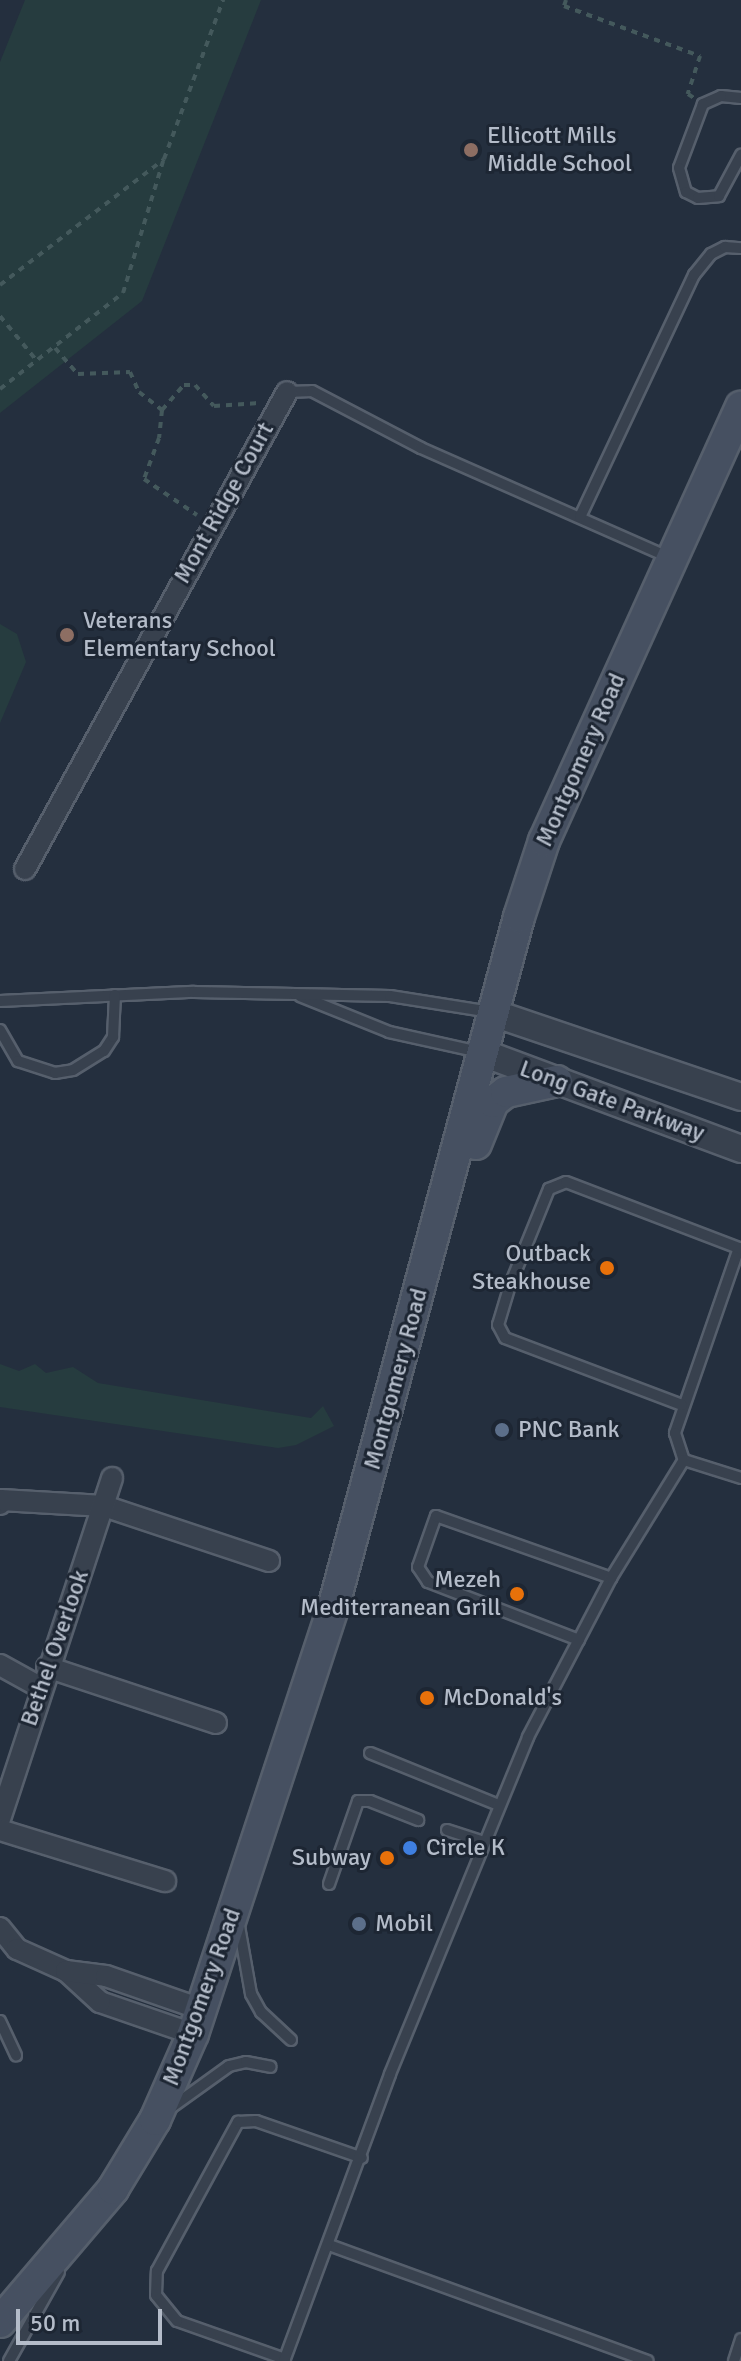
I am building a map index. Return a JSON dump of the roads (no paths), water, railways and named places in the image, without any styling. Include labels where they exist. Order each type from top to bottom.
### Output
[{"type":"main road","name":"Montgomery Road","points":[[0,2322],[81,2232],[155,2120],[197,2021],[335,1601],[409,1338],[493,1013],[544,841],[741,407]]},
{"type":"main road","points":[[409,1338],[428,1332],[479,1133],[493,1102],[506,1092],[557,1081]]},
{"type":"street","name":"Mont Ridge Court","points":[[25,869],[287,392]]},
{"type":"street","name":"Long Gate Parkway","points":[[493,1013],[741,1097]]},
{"type":"street","name":"Long Gate Parkway","points":[[483,1053],[741,1149]]},
{"type":"street","name":"Bethel Overlook","points":[[0,1819],[40,1687],[112,1478]]},
{"type":"street","points":[[0,1501],[104,1506],[269,1561]]},
{"type":"street","points":[[0,1665],[40,1687]]},
{"type":"street","points":[[47,1667],[216,1723]]},
{"type":"street","points":[[0,1830],[165,1881]]},
{"type":"street","points":[[0,1928],[17,1949],[66,1971],[100,2002],[197,2021]]},
{"type":"lane","points":[[741,98],[721,96],[703,104],[679,168],[686,192],[698,198],[719,196],[741,155]]},
{"type":"lane","points":[[580,517],[694,275],[711,254],[725,247],[741,248]]},
{"type":"lane","points":[[287,392],[312,391],[421,448],[672,559]]},
{"type":"lane","points":[[295,994],[389,1032],[483,1053]]},
{"type":"lane","points":[[0,1001],[115,995],[390,996],[493,1013]]},
{"type":"lane","points":[[0,1030],[18,1061],[55,1073],[73,1070],[104,1051],[113,1037],[115,995]]},
{"type":"lane","points":[[682,1405],[505,1338],[498,1325],[510,1285],[549,1189],[566,1182],[740,1248],[682,1405],[675,1433],[684,1460]]},
{"type":"lane","points":[[684,1460],[741,1478]]},
{"type":"lane","points":[[362,2158],[256,2121],[238,2122],[157,2271],[156,2295],[177,2321],[284,2360],[362,2158],[390,2074],[499,1805],[611,1578],[684,1460]]},
{"type":"lane","points":[[579,1640],[428,1582],[418,1567],[436,1516],[611,1578]]},
{"type":"lane","points":[[370,1753],[499,1805]]},
{"type":"lane","points":[[329,1884],[358,1801],[418,1820]]},
{"type":"lane","points":[[447,1830],[484,1842]]},
{"type":"lane","points":[[236,1907],[251,1994],[261,2012],[291,2040]]},
{"type":"lane","points":[[0,2021],[14,2041],[16,2056]]},
{"type":"lane","points":[[155,2120],[215,2072],[246,2062],[271,2067]]},
{"type":"lane","points":[[9,2361],[81,2232]]},
{"type":"lane","points":[[329,2245],[648,2361]]},
{"type":"lane","points":[[734,2361],[741,2339]]},
{"type":"place","name":"Ellicott Mills Middle School","points":[[471,150]]},
{"type":"place","name":"Veterans Elementary School","points":[[67,635]]},
{"type":"place","name":"Outback Steakhouse","points":[[607,1268]]},
{"type":"place","name":"PNC Bank","points":[[502,1430]]},
{"type":"place","name":"Mezeh Mediterranean Grill","points":[[517,1594]]},
{"type":"place","name":"McDonald's","points":[[427,1698]]},
{"type":"place","name":"Circle K","points":[[410,1848]]},
{"type":"place","name":"Subway","points":[[387,1858]]},
{"type":"place","name":"Mobil","points":[[359,1924]]}]
